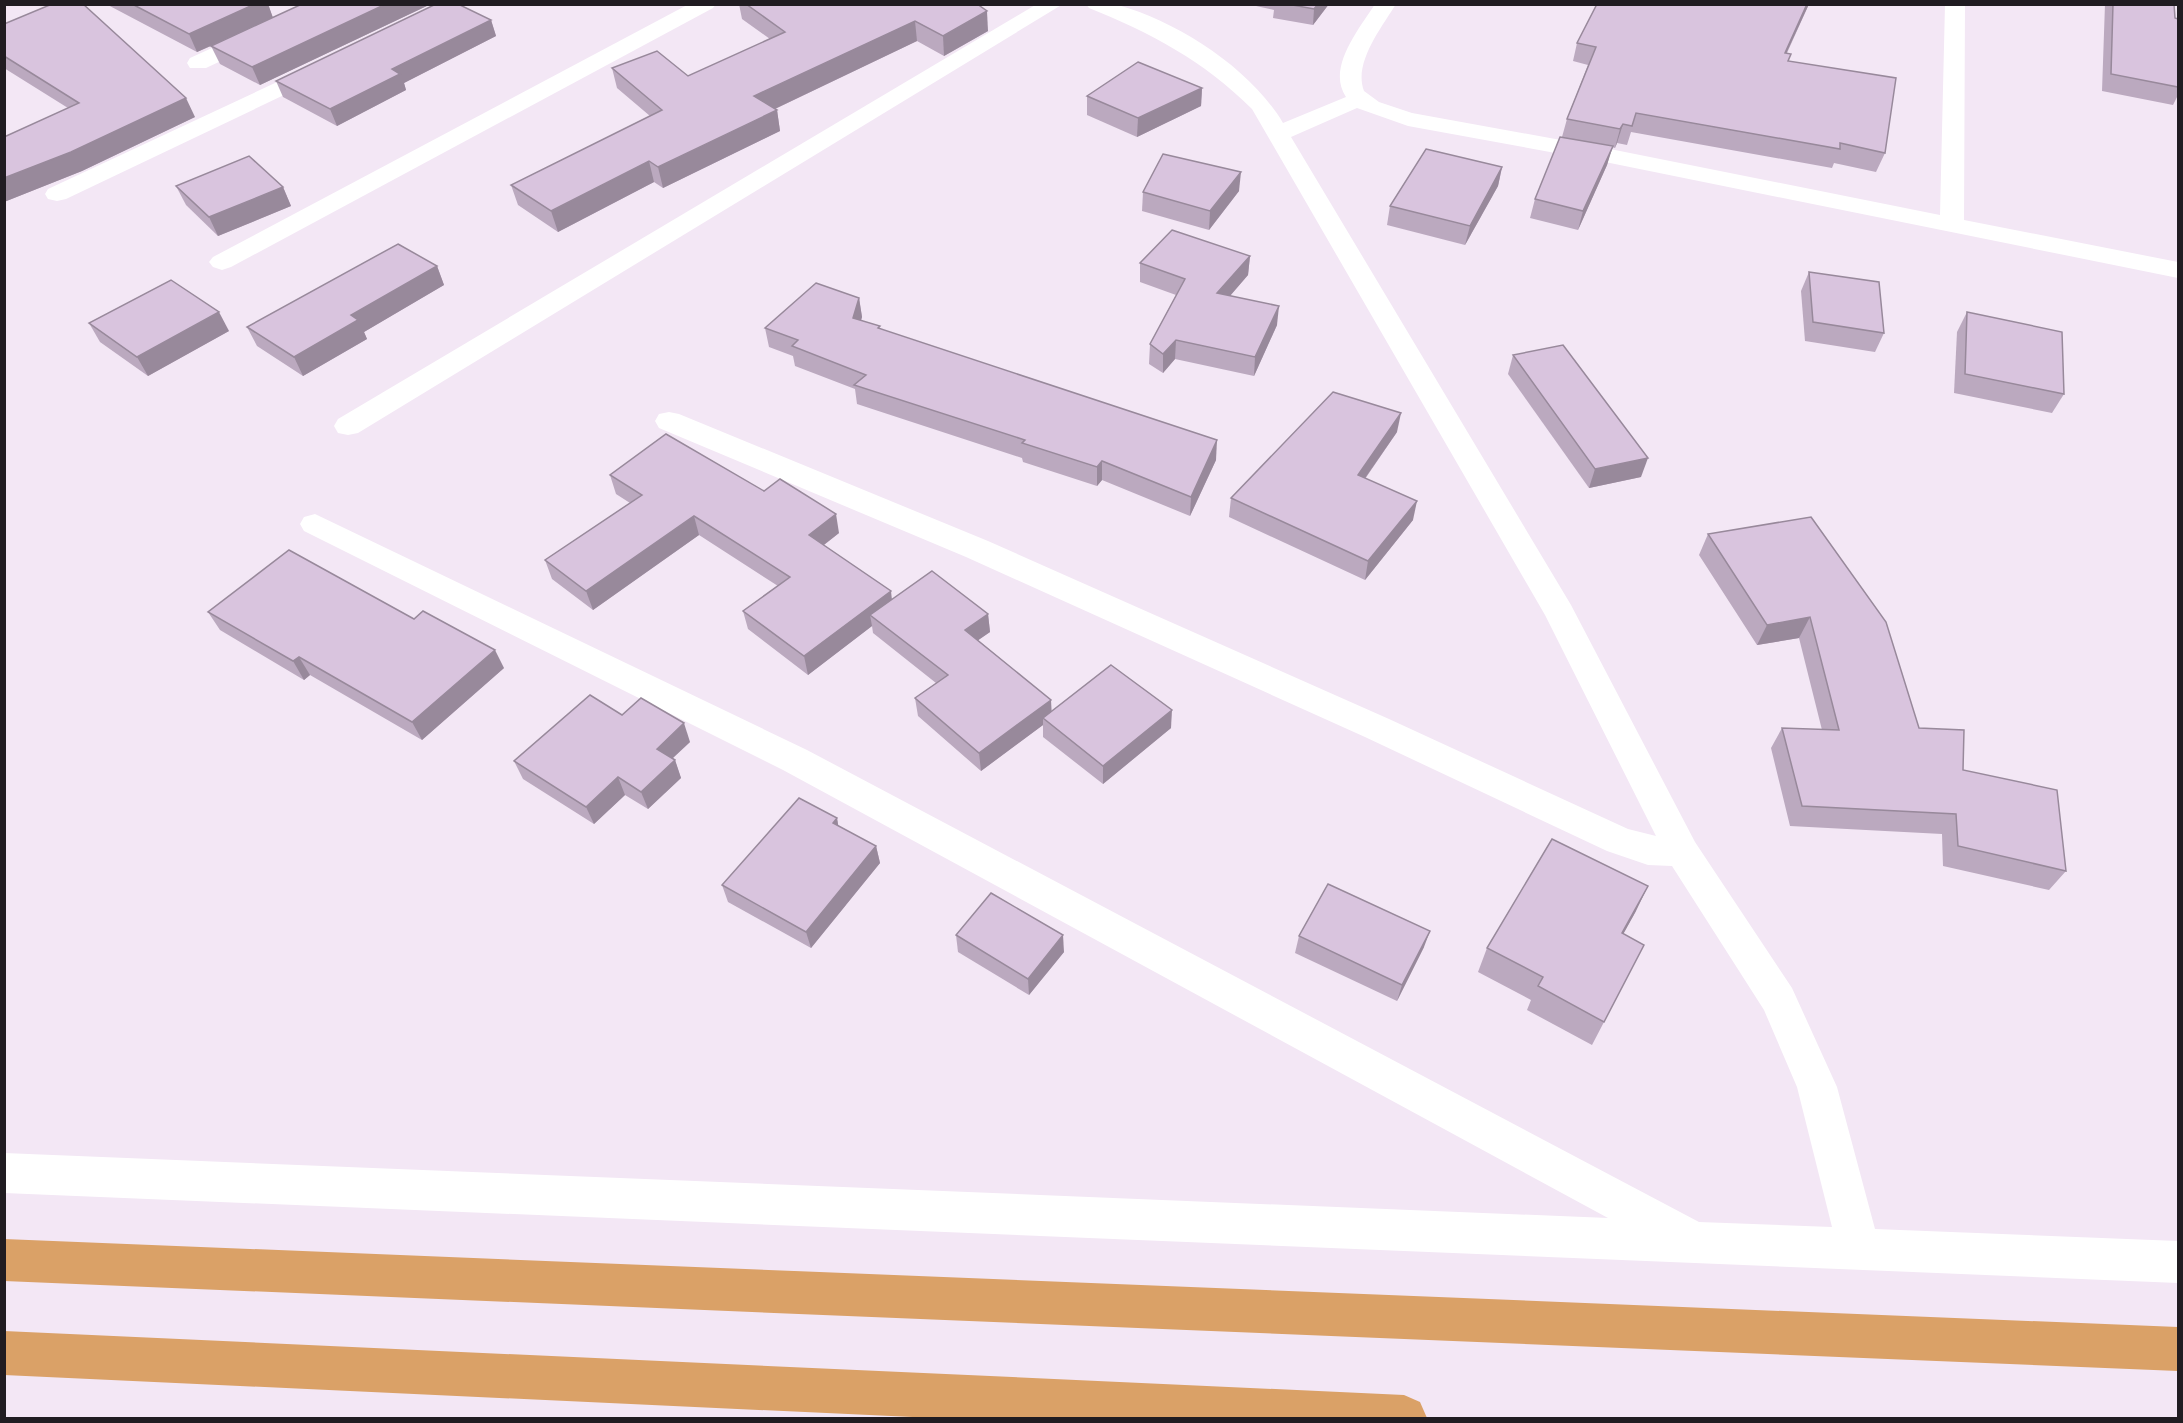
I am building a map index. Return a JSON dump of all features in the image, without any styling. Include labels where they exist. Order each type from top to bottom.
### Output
[{"type":"highway","points":[[4,1260],[2178,1349]]},
{"type":"highway","points":[[4,1353],[1404,1419]]},
{"type":"street","points":[[198,63],[327,4]]},
{"type":"street","points":[[222,262],[706,4]]},
{"type":"street","points":[[348,426],[1053,4]]},
{"type":"street","points":[[1096,4],[1172,36],[1205,55],[1234,76],[1261,105],[1279,134],[1560,613],[1682,852],[1738,934],[1779,1000],[1817,1087],[1859,1249]]},
{"type":"street","points":[[1386,4],[1356,53],[1350,87],[1360,100],[1379,110],[1408,119],[2178,270]]},
{"type":"street","points":[[1952,225],[1955,4]]},
{"type":"street","points":[[57,194],[337,61]]},
{"type":"street","points":[[1279,134],[1309,122],[1334,108],[1360,100]]},
{"type":"street","points":[[669,421],[977,549],[1377,728],[1619,841],[1648,849],[1682,852]]},
{"type":"street","points":[[315,524],[795,760],[1695,1243]]},
{"type":"street","points":[[4,1173],[2178,1262]]},
{"type":"building","points":[[52,4],[83,4],[186,98],[71,152],[4,178],[4,137],[79,103],[4,56],[4,24]]},
{"type":"building","points":[[132,4],[255,4],[189,34]]},
{"type":"building","points":[[302,4],[386,4],[252,67],[211,46]]},
{"type":"building","points":[[436,4],[458,4],[491,20],[392,69],[400,74],[330,109],[276,81]]},
{"type":"building","points":[[746,4],[977,4],[987,11],[943,36],[915,21],[754,96],[777,110],[658,167],[649,161],[551,211],[511,185],[662,110],[612,68],[657,51],[688,76],[785,32]]},
{"type":"building","points":[[1287,4],[1318,4],[1314,9]]},
{"type":"building","points":[[1597,4],[1807,4],[1785,53],[1791,54],[1788,61],[1896,78],[1885,153],[1840,143],[1840,149],[1636,113],[1632,126],[1623,124],[1620,129],[1567,119],[1596,47],[1577,43]]},
{"type":"building","points":[[2113,4],[2174,4],[2175,18],[2178,19],[2178,87],[2111,74]]},
{"type":"building","points":[[1138,62],[1202,88],[1138,118],[1087,96]]},
{"type":"building","points":[[1560,137],[1613,146],[1583,211],[1535,199]]},
{"type":"building","points":[[1426,149],[1502,167],[1470,226],[1390,206]]},
{"type":"building","points":[[1163,154],[1241,172],[1210,211],[1143,192]]},
{"type":"building","points":[[249,156],[283,187],[209,217],[176,186]]},
{"type":"building","points":[[1172,230],[1250,256],[1217,293],[1279,306],[1255,357],[1176,340],[1163,354],[1150,344],[1185,279],[1140,263]]},
{"type":"building","points":[[398,244],[437,266],[351,315],[358,320],[294,357],[247,327]]},
{"type":"building","points":[[1809,272],[1879,282],[1884,333],[1813,322]]},
{"type":"building","points":[[171,280],[219,312],[137,357],[89,323]]},
{"type":"building","points":[[816,283],[859,298],[853,318],[880,326],[878,328],[1217,440],[1191,497],[1102,461],[1097,467],[1022,443],[1025,440],[854,385],[866,375],[792,346],[798,340],[765,328]]},
{"type":"building","points":[[1967,312],[2062,332],[2064,394],[1965,374]]},
{"type":"building","points":[[1563,345],[1648,458],[1595,469],[1513,355]]},
{"type":"building","points":[[1333,392],[1401,413],[1358,475],[1417,501],[1368,561],[1231,498]]},
{"type":"building","points":[[666,434],[764,491],[780,479],[836,514],[809,535],[891,591],[804,656],[743,611],[790,577],[694,516],[586,591],[545,560],[642,495],[610,475]]},
{"type":"building","points":[[1811,517],[1886,622],[1919,728],[1964,730],[1963,770],[2057,790],[2066,871],[1958,846],[1956,814],[1802,806],[1782,728],[1839,730],[1810,617],[1767,625],[1708,534]]},
{"type":"building","points":[[289,550],[414,619],[423,611],[495,650],[412,722],[299,657],[293,661],[208,612]]},
{"type":"building","points":[[932,571],[988,614],[965,630],[1051,700],[979,753],[915,698],[948,675],[870,615]]},
{"type":"building","points":[[1111,665],[1172,710],[1103,766],[1043,718]]},
{"type":"building","points":[[590,695],[622,715],[641,698],[684,723],[657,749],[675,760],[641,792],[618,777],[586,807],[514,761]]},
{"type":"building","points":[[799,798],[837,818],[833,823],[876,846],[806,932],[722,885]]},
{"type":"building","points":[[1552,839],[1648,886],[1622,933],[1644,945],[1604,1022],[1538,986],[1543,977],[1487,948]]},
{"type":"building","points":[[1328,884],[1430,931],[1402,985],[1299,936]]},
{"type":"building","points":[[991,893],[1063,935],[1028,979],[956,935]]}]
